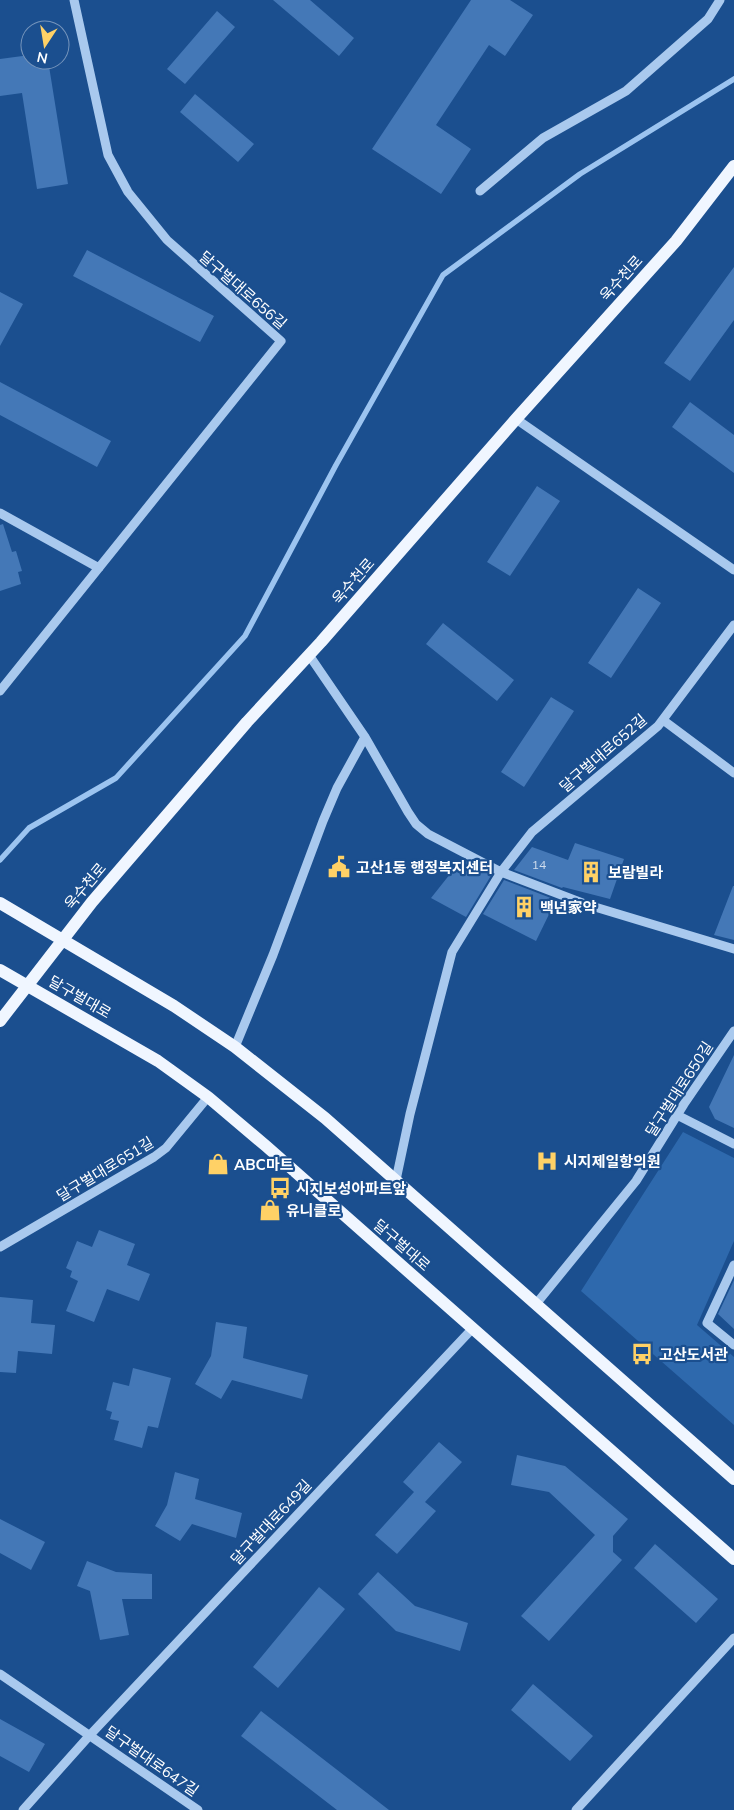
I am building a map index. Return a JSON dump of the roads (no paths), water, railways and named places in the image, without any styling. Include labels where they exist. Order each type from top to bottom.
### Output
[{"type":"main road","name":"욱수천로","points":[[0,1021],[92,902],[240,730],[309,655],[516,419],[676,241],[734,166]]},
{"type":"main road","points":[[0,903],[174,1006],[235,1047],[325,1118],[734,1479]]},
{"type":"main road","name":"달구벌대로","points":[[0,970],[158,1061],[208,1097],[734,1559]]},
{"type":"street","name":"달구벌대로656길","points":[[0,691],[281,341],[167,240],[128,192],[108,155],[74,0]]},
{"type":"street","points":[[480,191],[543,138],[626,91],[708,19],[720,0]]},
{"type":"street","points":[[516,419],[734,570]]},
{"type":"street","points":[[0,513],[99,568]]},
{"type":"street","name":"달구벌대로652길","points":[[396,1180],[410,1114],[452,952],[501,872],[532,832],[651,732],[734,625]]},
{"type":"street","points":[[309,655],[365,737],[416,824],[428,834],[501,872],[585,904],[734,949]]},
{"type":"street","points":[[662,720],[734,773]]},
{"type":"street","points":[[235,1047],[273,956],[323,821],[337,788],[365,737]]},
{"type":"street","name":"달구벌대로650길","points":[[536,1304],[636,1181],[677,1115],[734,1031]]},
{"type":"street","name":"달구벌대로651길","points":[[0,1246],[154,1157],[166,1148],[208,1097]]},
{"type":"street","points":[[677,1115],[734,1144]]},
{"type":"street","points":[[734,1265],[707,1323],[734,1346]]},
{"type":"street","name":"달구벌대로649길","points":[[23,1810],[90,1735],[473,1328]]},
{"type":"street","points":[[576,1810],[734,1638]]},
{"type":"street","points":[[0,1674],[90,1735]]},
{"type":"street","name":"달구벌대로647길","points":[[90,1735],[198,1810]]},
{"type":"waterway","points":[[0,860],[29,828],[116,778],[245,636],[336,465],[443,275],[580,174],[734,79]]},
{"type":"place","name":"고산1동 행정복지센터","points":[[339,867]]},
{"type":"place","name":"보람빌라","points":[[591,872]]},
{"type":"place","name":"백년家약","points":[[524,907]]},
{"type":"place","name":"시지제일항의원","points":[[547,1161]]},
{"type":"place","name":"ABC마트","points":[[218,1164]]},
{"type":"place","name":"시지보성아파트앞","points":[[280,1188]]},
{"type":"place","name":"유니클로","points":[[270,1210]]},
{"type":"place","name":"고산도서관","points":[[642,1354]]}]
